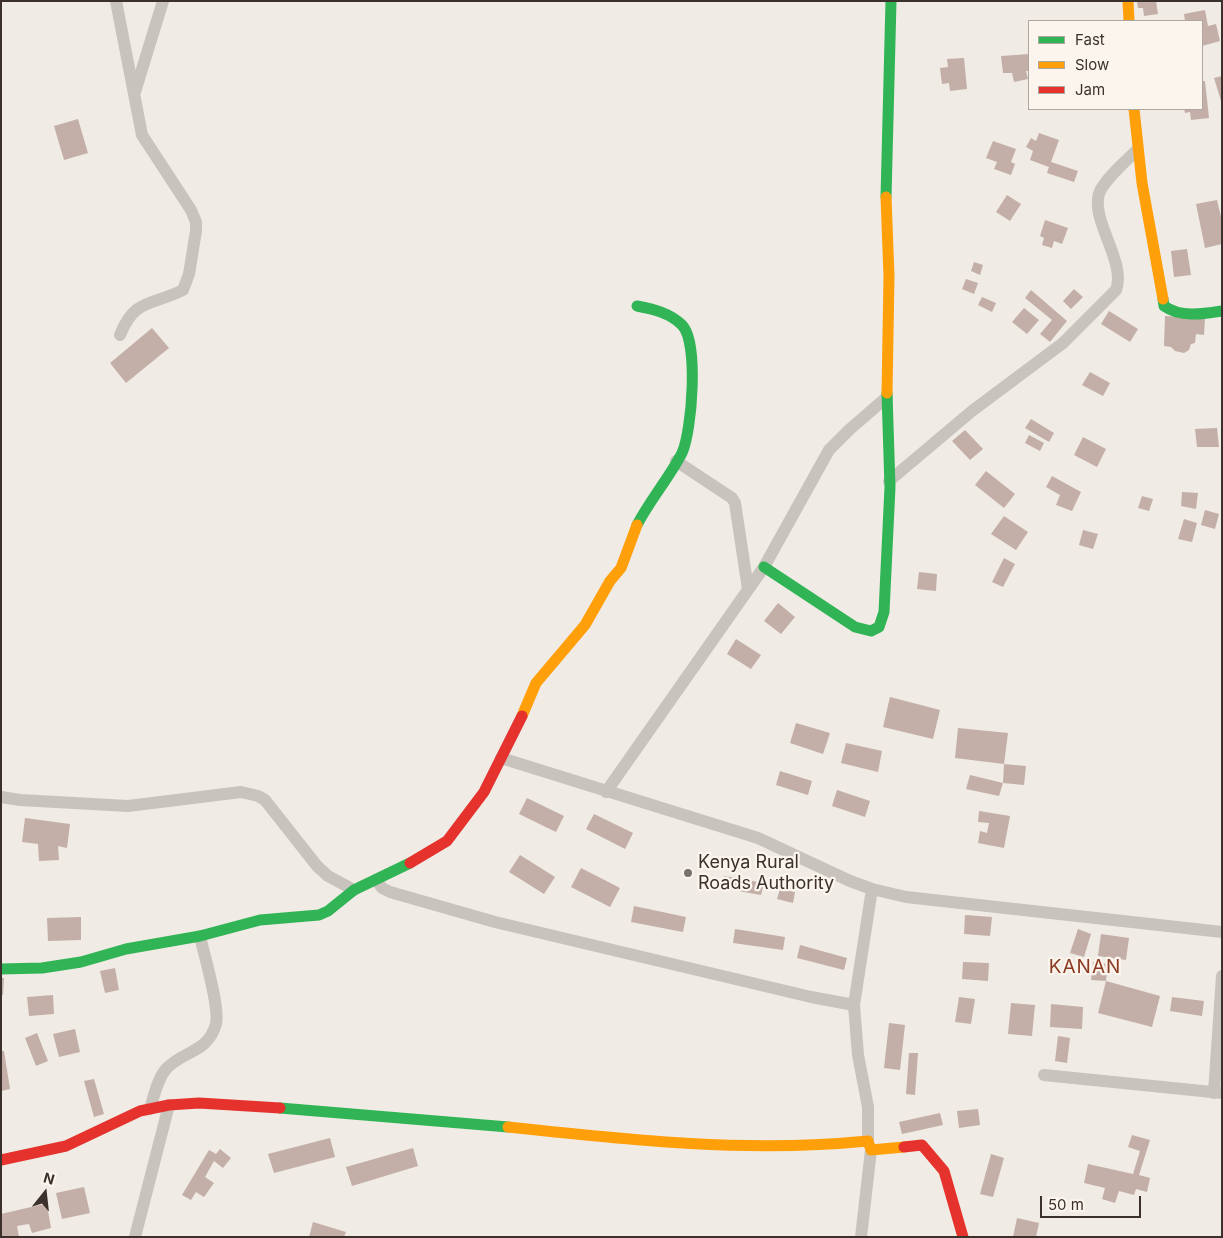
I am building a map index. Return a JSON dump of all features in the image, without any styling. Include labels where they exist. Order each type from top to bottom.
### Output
[{"type":"street","points":[[116,1],[142,135],[191,210],[196,231],[189,274],[183,290],[138,308],[126,321],[120,335]]},
{"type":"street","points":[[135,93],[163,1]]},
{"type":"street","points":[[764,567],[856,628],[871,631],[880,627],[884,604],[889,481],[887,397],[889,276],[886,182],[891,1]]},
{"type":"street","points":[[1128,1],[1129,20]]},
{"type":"street","points":[[1134,110],[1137,150],[1164,306],[1172,311],[1206,314],[1222,311]]},
{"type":"street","points":[[889,481],[972,411],[1063,343],[1116,290],[1118,285],[1117,271],[1099,208],[1098,197],[1107,182],[1137,150]]},
{"type":"street","points":[[1,970],[42,968],[81,962],[126,949],[200,936],[275,917],[301,918],[319,915],[328,911],[354,890],[421,858],[447,841],[484,792],[536,684],[594,611],[610,581],[621,568],[638,523],[676,461],[689,430],[692,398],[690,339],[683,326],[669,316],[657,310],[637,306]]},
{"type":"street","points":[[606,792],[764,567],[829,450],[887,397]]},
{"type":"street","points":[[676,461],[735,503],[748,589]]},
{"type":"street","points":[[501,758],[758,838],[824,870],[872,889],[906,897],[1222,932]]},
{"type":"street","points":[[1,797],[118,806],[241,792],[250,793],[265,800],[317,866],[328,876],[354,890]]},
{"type":"street","points":[[376,880],[382,888],[390,892],[495,922],[811,997],[854,1005]]},
{"type":"street","points":[[861,1237],[870,1146],[868,1107],[858,1055],[854,1005],[872,889]]},
{"type":"street","points":[[150,1109],[161,1076],[167,1068],[200,1048],[207,1041],[216,1024],[216,1010],[200,936]]},
{"type":"street","points":[[1044,1075],[1218,1093],[1222,976]]},
{"type":"street","points":[[1,1160],[66,1146],[140,1111],[169,1105],[199,1103],[463,1122],[685,1145],[823,1147],[922,1145],[944,1171],[960,1221],[963,1237]]},
{"type":"street","points":[[135,1237],[169,1105]]},
{"type":"building","points":[[1137,1],[1156,1],[1158,14],[1144,16],[1143,8],[1138,8]]},
{"type":"building","points":[[1205,10],[1208,26],[1216,24],[1220,41],[1203,46],[1203,20],[1185,20],[1184,14]]},
{"type":"building","points":[[1028,54],[1028,71],[1026,71],[1028,79],[1014,82],[1012,73],[1003,73],[1001,56]]},
{"type":"building","points":[[964,58],[967,89],[950,91],[949,83],[942,84],[940,68],[948,67],[947,59]]},
{"type":"building","points":[[1222,76],[1222,101],[1221,101],[1214,78]]},
{"type":"building","points":[[1203,81],[1205,81],[1209,118],[1191,120],[1190,112],[1185,113],[1184,110],[1203,110]]},
{"type":"building","points":[[78,119],[88,153],[64,160],[54,126]]},
{"type":"building","points":[[1039,133],[1059,140],[1051,162],[1078,171],[1074,182],[1047,173],[1049,167],[1030,160],[1033,151],[1026,147],[1031,138],[1036,141]]},
{"type":"building","points":[[993,141],[1016,149],[1011,162],[1015,164],[1011,175],[994,169],[997,162],[986,158]]},
{"type":"building","points":[[1007,195],[1021,204],[1010,221],[996,212]]},
{"type":"building","points":[[1217,200],[1222,221],[1222,244],[1205,248],[1196,204]]},
{"type":"building","points":[[1045,220],[1068,228],[1062,244],[1054,241],[1052,248],[1042,245],[1044,238],[1040,236]]},
{"type":"building","points":[[1187,249],[1191,275],[1174,277],[1171,251]]},
{"type":"building","points":[[974,262],[983,265],[980,275],[971,271]]},
{"type":"building","points":[[966,279],[978,283],[974,294],[962,289]]},
{"type":"building","points":[[1074,289],[1083,297],[1071,309],[1063,301]]},
{"type":"building","points":[[1031,290],[1067,321],[1050,342],[1040,334],[1052,320],[1025,298]]},
{"type":"building","points":[[982,297],[996,303],[992,312],[978,305]]},
{"type":"building","points":[[1024,308],[1039,320],[1027,334],[1012,322]]},
{"type":"building","points":[[1109,311],[1138,329],[1130,342],[1101,324]]},
{"type":"building","points":[[1165,316],[1205,318],[1204,335],[1196,334],[1195,343],[1191,344],[1189,350],[1184,353],[1164,346]]},
{"type":"building","points":[[152,328],[169,348],[126,383],[110,363]]},
{"type":"building","points":[[1090,372],[1110,383],[1103,396],[1082,385]]},
{"type":"building","points":[[1031,419],[1054,433],[1049,442],[1025,428]]},
{"type":"building","points":[[1217,428],[1219,447],[1197,447],[1195,429]]},
{"type":"building","points":[[965,430],[983,449],[970,460],[952,441]]},
{"type":"building","points":[[1029,435],[1044,443],[1040,451],[1025,443]]},
{"type":"building","points":[[1083,437],[1106,449],[1097,467],[1074,455]]},
{"type":"building","points":[[986,471],[1015,494],[1004,508],[975,485]]},
{"type":"building","points":[[1052,476],[1081,492],[1072,511],[1056,505],[1060,495],[1046,487]]},
{"type":"building","points":[[1182,492],[1198,493],[1196,509],[1181,506]]},
{"type":"building","points":[[1142,496],[1153,499],[1149,511],[1138,508]]},
{"type":"building","points":[[1205,510],[1219,514],[1215,529],[1201,525]]},
{"type":"building","points":[[1004,516],[1028,532],[1016,550],[991,534]]},
{"type":"building","points":[[1184,519],[1197,523],[1192,542],[1178,539]]},
{"type":"building","points":[[1083,530],[1098,534],[1093,549],[1079,545]]},
{"type":"building","points":[[1004,558],[1015,564],[1003,587],[992,582]]},
{"type":"building","points":[[919,572],[937,574],[936,591],[917,589]]},
{"type":"building","points":[[778,603],[795,617],[781,634],[764,621]]},
{"type":"building","points":[[736,639],[761,655],[751,669],[727,654]]},
{"type":"building","points":[[890,697],[940,710],[933,739],[883,727]]},
{"type":"building","points":[[796,723],[830,733],[823,754],[790,743]]},
{"type":"building","points":[[958,728],[1008,733],[1004,764],[955,758]]},
{"type":"building","points":[[846,743],[882,751],[878,772],[841,763]]},
{"type":"building","points":[[1004,764],[1026,766],[1024,785],[1003,783]]},
{"type":"building","points":[[780,771],[812,781],[808,795],[776,785]]},
{"type":"building","points":[[970,775],[1003,783],[999,796],[966,789]]},
{"type":"building","points":[[837,790],[870,801],[865,817],[832,806]]},
{"type":"building","points":[[527,798],[564,816],[556,832],[519,814]]},
{"type":"building","points":[[979,811],[1010,816],[1004,848],[978,843],[980,831],[987,833],[989,823],[978,822]]},
{"type":"building","points":[[594,814],[633,833],[625,849],[586,829]]},
{"type":"building","points":[[25,818],[70,824],[67,848],[58,846],[59,860],[39,861],[38,844],[22,842]]},
{"type":"building","points":[[520,855],[555,877],[544,894],[509,872]]},
{"type":"building","points":[[581,868],[620,888],[610,907],[571,887]]},
{"type":"building","points":[[724,876],[764,883],[761,895],[722,888]]},
{"type":"building","points":[[780,889],[795,892],[793,903],[777,899]]},
{"type":"building","points":[[634,906],[686,917],[683,932],[631,922]]},
{"type":"building","points":[[965,915],[992,917],[990,936],[964,934]]},
{"type":"building","points":[[81,917],[81,940],[48,941],[47,918]]},
{"type":"building","points":[[735,929],[785,937],[783,950],[733,943]]},
{"type":"building","points":[[1078,929],[1091,934],[1084,957],[1070,953]]},
{"type":"building","points":[[1101,934],[1129,938],[1126,960],[1098,956]]},
{"type":"building","points":[[800,945],[847,958],[844,970],[797,958]]},
{"type":"building","points":[[963,962],[989,963],[988,981],[962,979]]},
{"type":"building","points":[[1093,962],[1108,964],[1106,981],[1091,980]]},
{"type":"building","points":[[115,968],[119,990],[105,993],[100,971]]},
{"type":"building","points":[[1,978],[4,978],[3,995],[1,995]]},
{"type":"building","points":[[1106,981],[1160,996],[1152,1027],[1098,1013]]},
{"type":"building","points":[[53,995],[54,1014],[29,1016],[27,997]]},
{"type":"building","points":[[959,997],[975,999],[971,1024],[955,1022]]},
{"type":"building","points":[[1172,997],[1204,1001],[1202,1016],[1170,1011]]},
{"type":"building","points":[[1011,1003],[1035,1005],[1032,1036],[1008,1034]]},
{"type":"building","points":[[1051,1004],[1083,1007],[1082,1029],[1050,1027]]},
{"type":"building","points":[[889,1023],[905,1025],[900,1070],[884,1068]]},
{"type":"building","points":[[75,1029],[80,1052],[59,1057],[53,1034]]},
{"type":"building","points":[[37,1033],[48,1061],[36,1066],[25,1038]]},
{"type":"building","points":[[1058,1036],[1070,1038],[1067,1063],[1055,1061]]},
{"type":"building","points":[[1,1051],[4,1051],[10,1089],[1,1091]]},
{"type":"building","points":[[909,1053],[918,1053],[915,1095],[906,1094]]},
{"type":"building","points":[[94,1079],[104,1114],[94,1117],[84,1081]]},
{"type":"building","points":[[978,1109],[980,1125],[959,1128],[957,1111]]},
{"type":"building","points":[[940,1113],[943,1125],[902,1134],[899,1122]]},
{"type":"building","points":[[1132,1135],[1150,1140],[1139,1175],[1150,1178],[1147,1192],[1136,1189],[1134,1195],[1119,1191],[1115,1203],[1102,1199],[1105,1188],[1084,1183],[1088,1164],[1133,1174],[1140,1151],[1128,1147]]},
{"type":"building","points":[[330,1138],[335,1157],[274,1173],[268,1154]]},
{"type":"building","points":[[413,1148],[418,1166],[352,1186],[346,1167]]},
{"type":"building","points":[[220,1149],[231,1158],[223,1168],[214,1161],[205,1177],[214,1183],[204,1197],[196,1192],[191,1200],[182,1195],[209,1150],[216,1154]]},
{"type":"building","points":[[991,1154],[1004,1158],[993,1197],[980,1194]]},
{"type":"building","points":[[84,1187],[90,1213],[62,1219],[56,1193]]},
{"type":"building","points":[[44,1204],[47,1205],[51,1228],[32,1233],[29,1224],[17,1226],[19,1237],[1,1237],[1,1214]]},
{"type":"building","points":[[1017,1218],[1039,1223],[1036,1237],[1013,1237]]},
{"type":"building","points":[[313,1222],[346,1232],[344,1237],[309,1237]]},
{"type":"traffic: fast","points":[[886,197],[891,1]]},
{"type":"traffic: fast","points":[[1163,299],[1164,306],[1185,314],[1222,311]]},
{"type":"traffic: fast","points":[[637,306],[667,315],[682,325],[687,334],[691,349],[692,367],[691,407],[686,442],[682,453],[637,525]]},
{"type":"traffic: fast","points":[[764,567],[855,627],[871,631],[879,627],[884,612],[890,487],[887,393]]},
{"type":"traffic: fast","points":[[1,969],[42,968],[81,962],[126,949],[200,936],[260,920],[319,915],[328,911],[354,890],[410,863]]},
{"type":"traffic: fast","points":[[280,1108],[508,1127]]},
{"type":"traffic: slow","points":[[1128,1],[1129,20]]},
{"type":"traffic: slow","points":[[1134,110],[1142,183],[1163,299]]},
{"type":"traffic: slow","points":[[886,197],[889,276],[887,393]]},
{"type":"traffic: slow","points":[[522,716],[536,683],[585,625],[610,581],[621,568],[637,525]]},
{"type":"traffic: slow","points":[[508,1127],[688,1143],[778,1146],[868,1141],[871,1150],[904,1147]]},
{"type":"traffic: jam","points":[[410,863],[447,841],[484,792],[522,716]]},
{"type":"traffic: jam","points":[[1,1160],[66,1146],[140,1111],[169,1105],[199,1103],[280,1108]]},
{"type":"traffic: jam","points":[[904,1147],[922,1145],[944,1171],[963,1237]]},
{"type":"place","name":"Kenya Rural Roads Authority","points":[[688,873]]},
{"type":"district","name":"KANAN","points":[[1085,967]]}]
